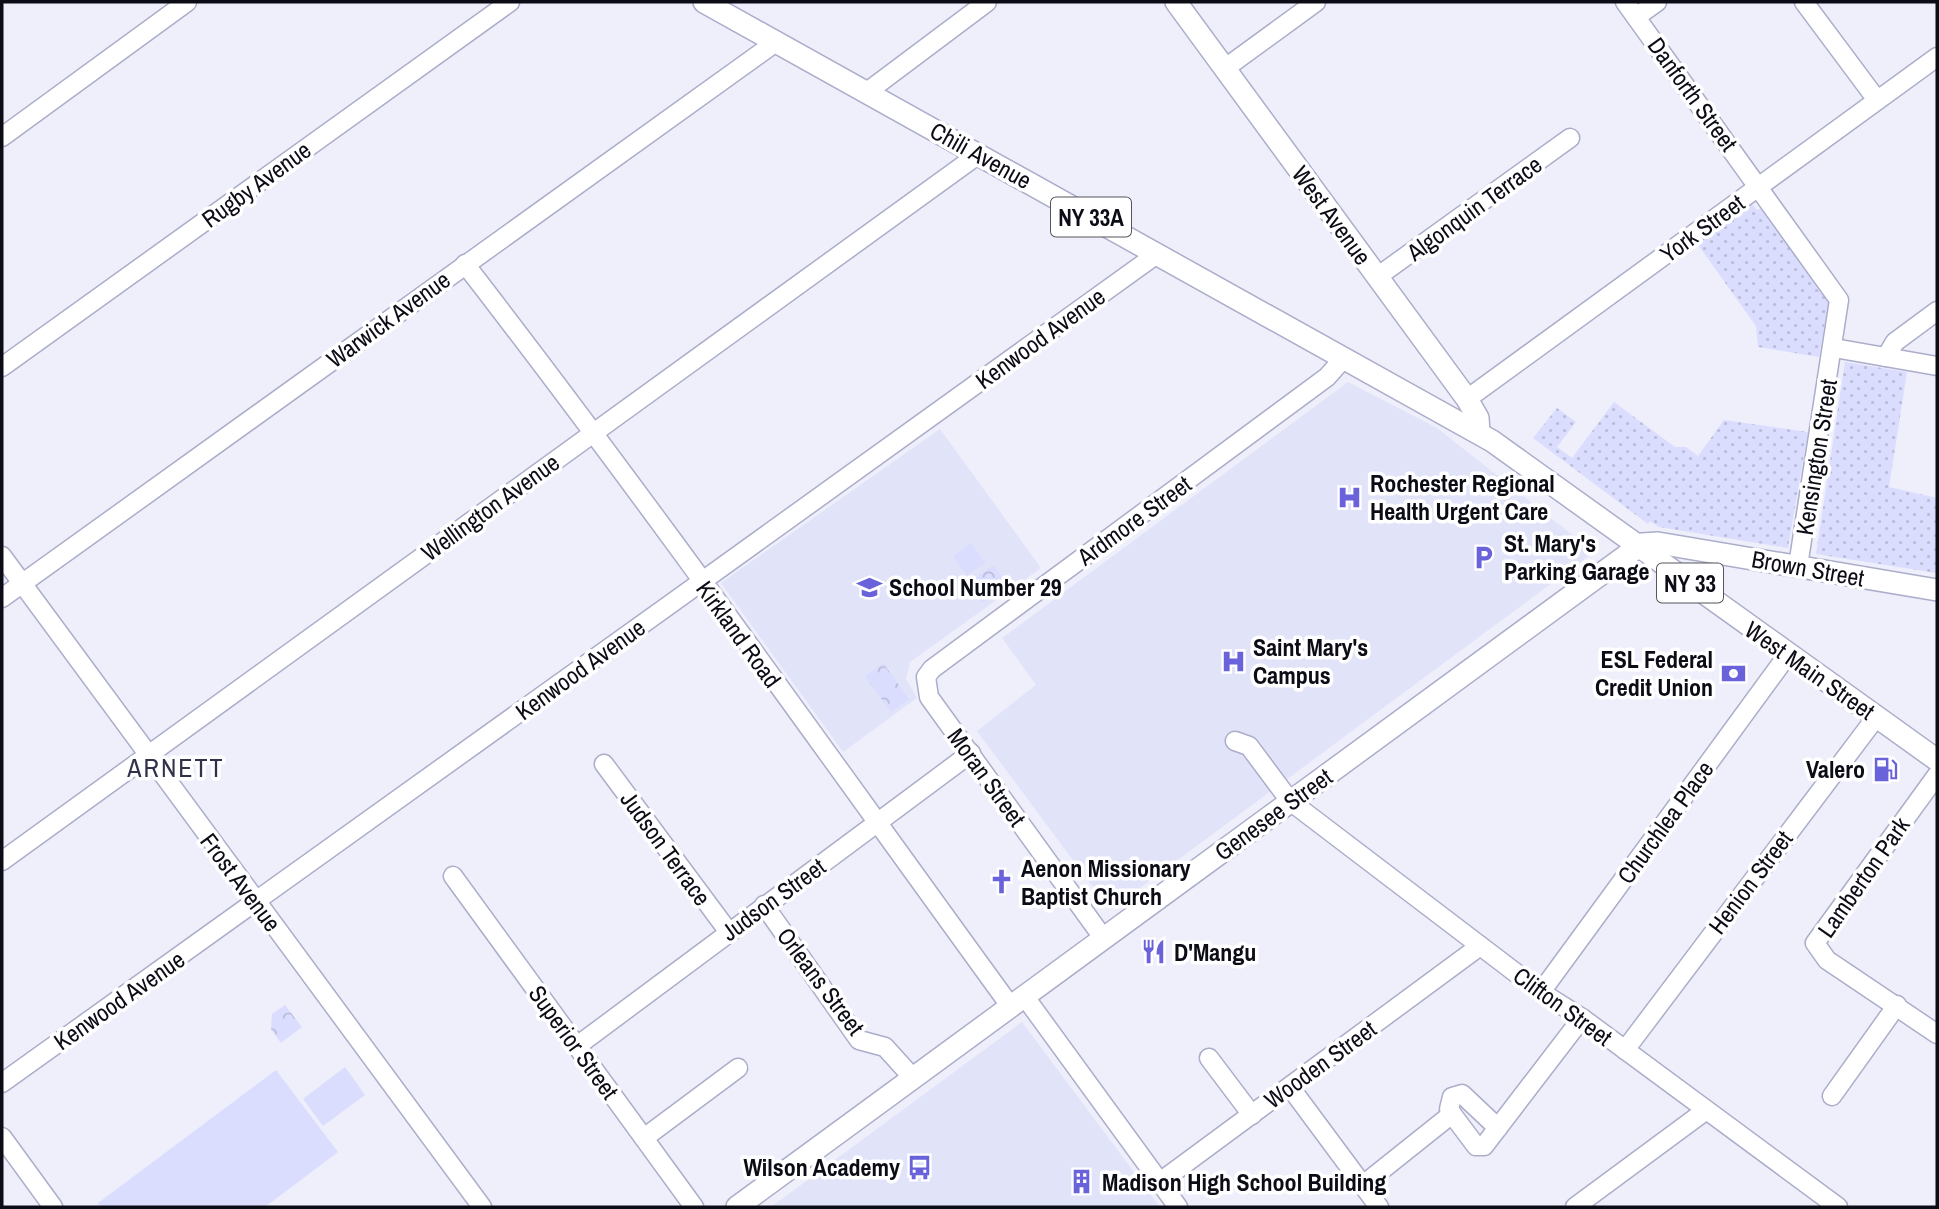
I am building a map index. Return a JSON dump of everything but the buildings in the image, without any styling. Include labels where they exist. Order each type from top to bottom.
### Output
[{"type":"main road","name":"Chili Avenue","points":[[704,2],[1479,432]]},
{"type":"main road","name":"West Avenue","points":[[1176,2],[1467,399],[1478,418],[1479,432]]},
{"type":"main road","name":"West Main Street","points":[[1479,432],[1937,760]]},
{"type":"main road","name":"Brown Street","points":[[1639,546],[1658,542],[1937,590]]},
{"type":"main road","name":"Genesee Street","points":[[737,1207],[1639,546]]},
{"type":"street","points":[[2,137],[187,2]]},
{"type":"street","name":"Rugby Avenue","points":[[2,367],[510,2]]},
{"type":"street","points":[[867,92],[988,2]]},
{"type":"street","points":[[1224,69],[1317,2]]},
{"type":"street","name":"Danforth Street","points":[[1625,2],[1838,296],[1840,308],[1834,348]]},
{"type":"street","points":[[1636,17],[1657,2]]},
{"type":"street","points":[[1811,4],[1877,100]]},
{"type":"street","name":"Warwick Avenue","points":[[2,598],[776,42]]},
{"type":"street","name":"York Street","points":[[1467,399],[1937,57]]},
{"type":"street","name":"Algonquin Terrace","points":[[1377,277],[1570,138]]},
{"type":"street","name":"Wellington Avenue","points":[[2,861],[979,154]]},
{"type":"street","name":"Kenwood Avenue","points":[[2,1083],[1157,254]]},
{"type":"street","name":"Kirkland Road","points":[[465,264],[594,431],[877,823],[1178,1207]]},
{"type":"street","points":[[1886,357],[1895,342],[1937,311]]},
{"type":"street","points":[[1834,348],[1937,366]]},
{"type":"street","name":"Kensington Street","points":[[1798,566],[1834,348]]},
{"type":"street","name":"Ardmore Street","points":[[924,681],[932,669],[1327,377],[1344,358]]},
{"type":"street","name":"Frost Avenue","points":[[2,556],[147,757],[482,1207]]},
{"type":"street","name":"Churchlea Place","points":[[1542,992],[1789,653]]},
{"type":"street","name":"Moran Street","points":[[924,681],[929,697],[1104,939]]},
{"type":"street","name":"Henion Street","points":[[1625,1050],[1877,716]]},
{"type":"street","name":"Clifton Street","points":[[1236,741],[1249,746],[1290,802],[1542,992],[1625,1050],[1827,1205]]},
{"type":"street","name":"Judson Street","points":[[577,1046],[728,931],[971,753]]},
{"type":"street","name":"Judson Terrace","points":[[604,764],[728,931]]},
{"type":"street","name":"Lamberton Park","points":[[1897,1005],[1827,960],[1816,947],[1819,934],[1937,775]]},
{"type":"street","name":"Superior Street","points":[[453,876],[694,1207]]},
{"type":"street","name":"Orleans Street","points":[[764,905],[859,1040],[885,1047],[913,1078]]},
{"type":"street","name":"Wooden Street","points":[[1160,1182],[1480,946]]},
{"type":"street","points":[[1832,1096],[1897,1005],[1937,1034]]},
{"type":"street","points":[[1498,1128],[1462,1094],[1451,1097],[1449,1109],[1480,1148],[1498,1128],[1582,1018]]},
{"type":"street","points":[[1209,1058],[1252,1115]]},
{"type":"street","points":[[644,1138],[738,1069]]},
{"type":"street","points":[[1290,1087],[1379,1207]]},
{"type":"street","points":[[1575,1207],[1705,1111]]},
{"type":"street","points":[[1363,1185],[1452,1114]]},
{"type":"street","points":[[2,1137],[52,1207]]},
{"type":"shaded area","name":"Saint Mary's Campus","points":[[1348,382],[1437,428],[1594,552],[1110,910],[977,731],[1036,685],[1002,638]]},
{"type":"shaded area","name":"School Number 29","points":[[940,429],[1041,568],[910,662],[906,679],[917,698],[843,752],[721,583]]},
{"type":"shaded area","points":[[1022,1022],[1160,1207],[771,1207]]},
{"type":"green space","points":[[1750,202],[1757,210],[1764,207],[1829,299],[1819,357],[1758,347],[1756,326],[1696,242]]},
{"type":"green space","points":[[1845,362],[1907,372],[1889,487],[1937,498],[1936,573],[1816,554]]},
{"type":"green space","points":[[1614,402],[1675,447],[1686,447],[1698,456],[1724,420],[1808,432],[1788,548],[1659,527],[1650,521],[1648,524],[1533,438],[1557,408],[1576,422],[1557,447],[1572,458]]},
{"type":"green space","points":[[971,543],[985,563],[967,575],[953,556]]},
{"type":"green space","points":[[994,565],[1008,586],[982,603],[969,582]]},
{"type":"green space","points":[[883,663],[909,699],[891,712],[865,676]]},
{"type":"green space","points":[[285,1005],[302,1027],[281,1043],[271,1029],[272,1014]]},
{"type":"green space","points":[[345,1067],[365,1095],[323,1126],[303,1099]]},
{"type":"green space","points":[[276,1070],[338,1152],[265,1207],[100,1207],[98,1203]]},
{"type":"place","name":"Rochester Regional Health Urgent Care","points":[[1350,497]]},
{"type":"place","name":"St. Mary's Parking Garage","points":[[1484,557]]},
{"type":"place","name":"School Number 29","points":[[869,587]]},
{"type":"place","name":"Saint Mary's Campus","points":[[1233,661]]},
{"type":"place","name":"ESL Federal Credit Union","points":[[1733,673]]},
{"type":"place","name":"Valero","points":[[1885,769]]},
{"type":"place","name":"Aenon Missionary Baptist Church","points":[[1001,882]]},
{"type":"place","name":"D'Mangu","points":[[1154,952]]},
{"type":"place","name":"Wilson Academy","points":[[920,1167]]},
{"type":"place","name":"Madison High School Building","points":[[1082,1182]]},
{"type":"district","name":"ARNETT","points":[[176,767]]}]
